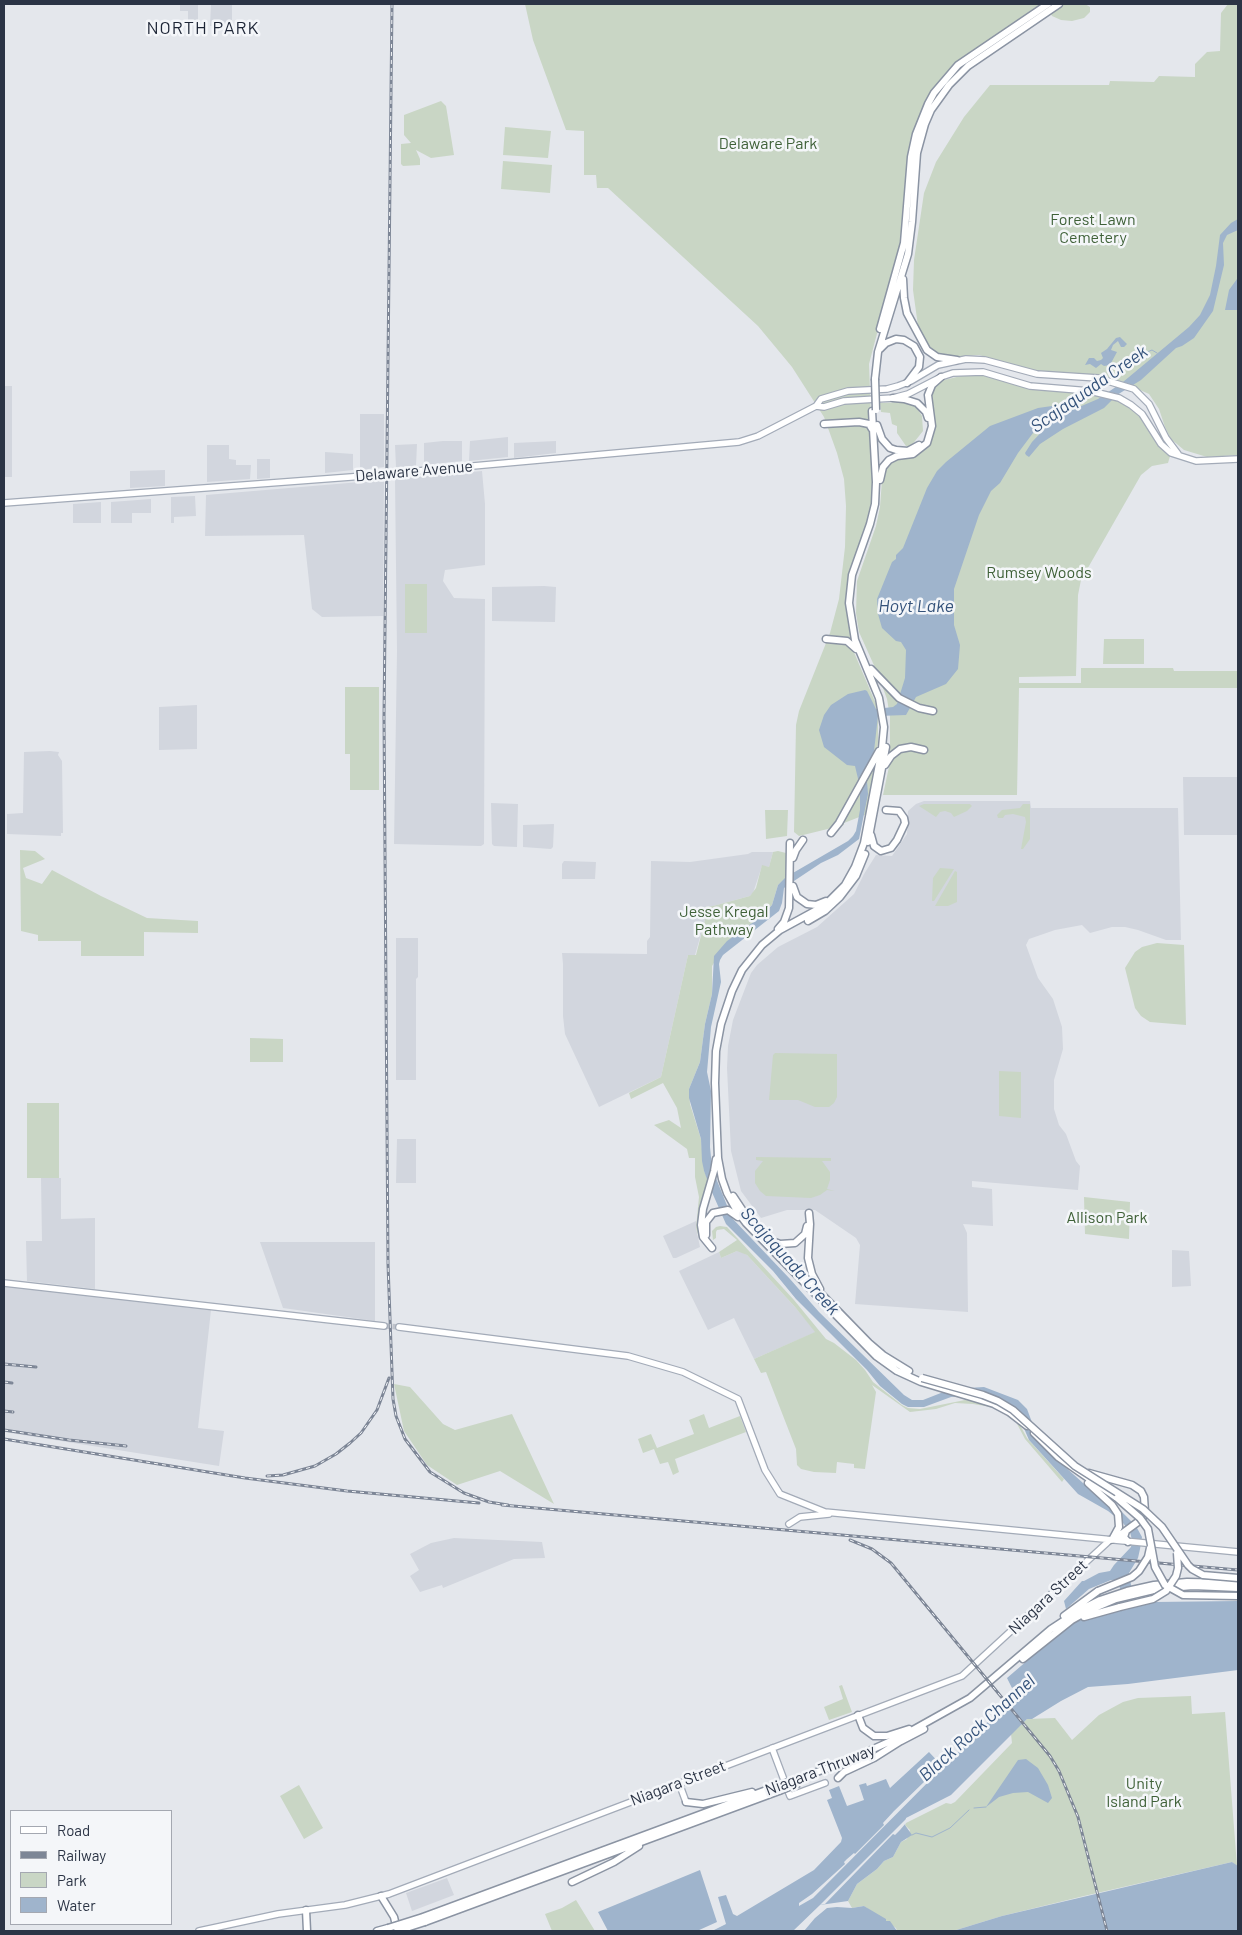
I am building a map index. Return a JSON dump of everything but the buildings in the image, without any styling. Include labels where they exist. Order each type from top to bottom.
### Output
[{"type":"highway","points":[[883,707],[861,656],[851,624],[849,596],[852,575],[870,524],[874,504],[876,482],[872,358],[904,243],[911,157],[916,134],[934,93],[958,65],[1048,4]]},
{"type":"highway","points":[[956,360],[943,359],[927,350],[907,313],[902,286],[911,234],[917,153],[925,124],[931,110],[949,85],[968,66],[1059,4]]},
{"type":"highway","points":[[873,380],[878,352],[905,263]]},
{"type":"highway","points":[[878,352],[886,343],[896,339],[904,340],[914,346],[920,357],[919,367],[907,383]]},
{"type":"highway","points":[[922,1380],[883,1355],[766,1238],[734,1198],[722,1163],[719,1058],[725,1023],[740,982],[757,956],[780,935],[816,916],[840,897],[859,870],[871,832],[887,738],[883,707],[871,669],[857,635],[853,613],[857,571],[872,534],[883,467],[896,456],[914,454],[928,443],[932,426],[928,394],[932,385],[941,377]]},
{"type":"highway","points":[[877,425],[885,444],[896,450],[913,449],[922,443],[926,437],[928,418],[922,407],[912,401],[893,398]]},
{"type":"highway","points":[[824,424],[859,422],[868,419],[874,410]]},
{"type":"highway","points":[[874,410],[877,425],[880,480]]},
{"type":"highway","points":[[859,422],[870,425],[874,432]]},
{"type":"highway","points":[[826,639],[847,641],[861,656]]},
{"type":"highway","points":[[871,669],[899,698],[912,705],[933,711]]},
{"type":"highway","points":[[885,720],[884,736],[862,852],[851,876],[824,906],[780,930],[755,952],[742,970],[729,999],[721,1024],[716,1065],[717,1148],[714,1171],[701,1225],[703,1237],[712,1248],[705,1226],[711,1215],[718,1211],[732,1212],[746,1223],[876,1356],[897,1371],[922,1380],[998,1401],[1021,1416],[1080,1471],[1127,1505],[1144,1524],[1150,1536],[1157,1572],[1165,1585],[1190,1596],[1238,1596]]},
{"type":"highway","points":[[831,833],[876,758],[884,736]]},
{"type":"highway","points":[[882,776],[885,765],[896,751],[911,747],[924,750]]},
{"type":"highway","points":[[871,832],[872,843],[879,850],[888,849],[897,840],[905,823],[904,818],[899,811],[886,810]]},
{"type":"highway","points":[[769,939],[786,917],[789,908],[794,854],[803,840]]},
{"type":"highway","points":[[790,842],[792,869]]},
{"type":"highway","points":[[791,888],[797,897],[810,905],[820,904],[834,897]]},
{"type":"highway","points":[[717,1148],[722,1179],[733,1204],[746,1223]]},
{"type":"highway","points":[[766,1238],[780,1244],[792,1244],[798,1241],[805,1234],[808,1213],[810,1218],[809,1264],[824,1296]]},
{"type":"highway","points":[[1080,1471],[1136,1487],[1144,1497],[1144,1515],[1129,1529],[1110,1540]]},
{"type":"highway","points":[[1080,1471],[1088,1483],[1115,1507],[1120,1524],[1110,1540]]},
{"type":"highway","points":[[1080,1471],[1143,1509],[1162,1527],[1188,1564],[1200,1574],[1238,1578]]},
{"type":"highway","points":[[1129,1529],[1124,1537],[1130,1542]]},
{"type":"highway","points":[[1050,1629],[1064,1616],[1098,1591],[1132,1577],[1139,1571],[1148,1557],[1150,1536]]},
{"type":"highway","points":[[1061,1629],[1099,1612],[1153,1599],[1166,1591],[1174,1581],[1178,1568],[1178,1556],[1173,1542]]},
{"type":"highway","name":"Niagara Thruway","points":[[798,1781],[902,1736],[970,1698],[1050,1629],[1080,1610],[1141,1587],[1187,1582],[1238,1583]]},
{"type":"highway","name":"Niagara Thruway","points":[[397,1931],[778,1788],[854,1762],[904,1739],[982,1694],[1061,1629],[1090,1610],[1115,1597],[1158,1589],[1193,1586],[1238,1588]]},
{"type":"highway","points":[[858,1715],[863,1728],[878,1737],[924,1724]]},
{"type":"highway","points":[[838,1778],[844,1772],[874,1758],[904,1739]]},
{"type":"highway","points":[[686,1802],[703,1804],[778,1788]]},
{"type":"highway","name":"Niagara Thruway","points":[[574,1864],[674,1830],[687,1823]]},
{"type":"highway","points":[[572,1882],[603,1868],[642,1845],[674,1830]]},
{"type":"highway","points":[[381,1896],[394,1917],[397,1931]]},
{"type":"highway","points":[[306,1910],[307,1931]]},
{"type":"highway","name":"Niagara Thruway","points":[[377,1931],[424,1920]]},
{"type":"main road","name":"Delaware Avenue","points":[[4,503],[243,486],[726,444],[758,436],[816,406],[821,399],[843,392],[887,389],[907,383],[932,368],[956,360],[985,360],[1036,374],[1090,377],[1116,382],[1134,389],[1149,404],[1166,438],[1178,454]]},
{"type":"main road","name":"Delaware Avenue","points":[[816,406],[824,407],[844,401],[893,398],[919,389],[941,377],[953,373],[973,371],[1030,386],[1101,393],[1120,398],[1142,414],[1157,439],[1167,451],[1196,461],[1238,459]]},
{"type":"main road","points":[[4,1283],[384,1326]]},
{"type":"main road","points":[[399,1327],[628,1356],[683,1372],[738,1399],[765,1470],[780,1494],[818,1510],[836,1514],[1238,1552]]},
{"type":"main road","points":[[789,1524],[800,1517],[836,1514]]},
{"type":"main road","name":"Niagara Street","points":[[199,1931],[306,1910],[345,1905],[381,1896],[964,1675],[1110,1540]]},
{"type":"main road","points":[[772,1748],[790,1796],[825,1783]]},
{"type":"main road","points":[[679,1783],[686,1802]]},
{"type":"shaded area","points":[[180,4],[198,4],[198,26],[188,25],[188,11],[180,11]]},
{"type":"shaded area","points":[[211,4],[232,4],[232,27],[210,26]]},
{"type":"shaded area","points":[[4,386],[12,386],[12,477],[4,477]]},
{"type":"shaded area","points":[[360,414],[384,414],[384,467],[360,470]]},
{"type":"shaded area","points":[[508,437],[508,457],[469,461],[470,441]]},
{"type":"shaded area","points":[[462,441],[462,461],[424,465],[424,443]]},
{"type":"shaded area","points":[[556,441],[556,453],[514,458],[514,443]]},
{"type":"shaded area","points":[[417,444],[416,466],[396,467],[395,445]]},
{"type":"shaded area","points":[[207,445],[229,445],[229,459],[236,460],[236,465],[251,465],[250,479],[207,482]]},
{"type":"shaded area","points":[[325,452],[353,454],[353,470],[325,473]]},
{"type":"shaded area","points":[[257,459],[270,459],[270,478],[257,479]]},
{"type":"shaded area","points":[[165,470],[165,486],[130,488],[130,471]]},
{"type":"shaded area","points":[[482,471],[485,504],[485,565],[445,570],[443,581],[454,598],[485,599],[484,844],[481,846],[394,844],[397,651],[395,479]]},
{"type":"shaded area","points":[[384,480],[383,616],[322,617],[312,609],[304,535],[205,536],[206,495]]},
{"type":"shaded area","points":[[195,496],[196,516],[174,517],[174,523],[171,523],[171,497]]},
{"type":"shaded area","points":[[151,499],[151,513],[132,513],[132,523],[111,523],[111,502]]},
{"type":"shaded area","points":[[101,502],[101,523],[73,523],[73,504]]},
{"type":"shaded area","points":[[492,587],[556,587],[555,622],[492,621]]},
{"type":"shaded area","points":[[197,705],[197,749],[159,750],[159,707]]},
{"type":"shaded area","points":[[24,752],[59,752],[58,755],[62,761],[63,833],[61,833],[61,836],[7,834],[7,814],[23,813]]},
{"type":"shaded area","points":[[1183,777],[1238,777],[1238,835],[1184,835]]},
{"type":"shaded area","points":[[924,801],[1030,801],[1031,808],[1178,808],[1181,940],[1166,940],[1125,927],[1112,927],[1090,933],[1082,925],[1055,930],[1029,939],[1026,945],[1038,978],[1053,999],[1062,1027],[1063,1049],[1054,1080],[1054,1109],[1059,1125],[1066,1134],[1076,1161],[1080,1166],[1078,1190],[972,1181],[972,1187],[992,1189],[993,1226],[963,1224],[967,1233],[968,1312],[855,1304],[860,1245],[856,1238],[815,1210],[787,1210],[761,1218],[741,1191],[731,1151],[727,1068],[728,1046],[733,1020],[751,973],[757,965],[778,947],[817,927],[854,894],[876,855],[892,856],[907,834],[908,811],[916,804]]},
{"type":"shaded area","points":[[491,803],[518,804],[517,847],[494,846],[492,844]]},
{"type":"shaded area","points":[[554,824],[553,847],[551,849],[523,847],[523,825]]},
{"type":"shaded area","points":[[752,852],[773,852],[769,867],[762,866],[753,893],[750,896],[705,907],[705,920],[695,955],[688,955],[661,1077],[599,1107],[565,1034],[562,953],[647,954],[647,941],[650,937],[651,861],[690,862]]},
{"type":"shaded area","points":[[564,861],[596,862],[595,879],[562,879],[562,864]]},
{"type":"shaded area","points":[[396,938],[418,938],[416,1080],[396,1080]]},
{"type":"shaded area","points":[[397,1139],[416,1139],[416,1183],[396,1183]]},
{"type":"shaded area","points":[[41,1178],[61,1178],[61,1219],[95,1218],[95,1289],[27,1281],[26,1241],[42,1241]]},
{"type":"shaded area","points":[[696,1221],[700,1247],[673,1258],[663,1236]]},
{"type":"shaded area","points":[[260,1242],[375,1242],[375,1321],[283,1308]]},
{"type":"shaded area","points":[[1172,1250],[1189,1251],[1191,1286],[1172,1287]]},
{"type":"shaded area","points":[[737,1251],[747,1255],[816,1332],[754,1359],[734,1318],[708,1330],[679,1271],[719,1252],[721,1258]]},
{"type":"shaded area","points":[[4,1286],[211,1310],[198,1428],[224,1431],[219,1466],[4,1432]]},
{"type":"shaded area","points":[[454,1538],[542,1542],[545,1558],[514,1559],[443,1588],[442,1585],[420,1592],[410,1576],[419,1570],[410,1554],[431,1543]]},
{"type":"shaded area","points":[[447,1878],[454,1895],[412,1911],[406,1893]]},
{"type":"green space","name":"Delaware Park","points":[[525,4],[1043,4],[948,75],[914,133],[909,151],[901,242],[869,364],[873,473],[872,506],[847,603],[853,650],[876,704],[878,742],[867,814],[844,823],[844,825],[799,836],[794,832],[796,725],[799,711],[830,633],[839,599],[845,547],[846,506],[844,479],[824,417],[792,367],[758,326],[608,188],[597,188],[596,175],[584,175],[584,131],[566,130],[533,40]]},
{"type":"green space","points":[[1064,4],[1085,4],[1090,7],[1090,12],[1084,18],[1072,21],[1061,20],[1052,16],[1051,14]]},
{"type":"green space","name":"Forest Lawn Cemetery","points":[[1228,4],[1238,4],[1238,455],[1207,457],[1184,450],[1171,439],[1159,409],[1149,394],[1120,381],[1099,375],[1038,371],[979,355],[939,356],[928,348],[918,326],[913,290],[914,260],[924,193],[936,162],[964,117],[990,85],[1109,85],[1110,81],[1154,82],[1159,76],[1195,77],[1195,64],[1207,52],[1220,51],[1221,13]]},
{"type":"green space","points":[[441,101],[446,106],[454,155],[431,158],[416,150],[420,159],[420,165],[403,166],[401,164],[401,144],[411,143],[404,135],[404,115]]},
{"type":"green space","points":[[505,127],[551,131],[548,158],[503,155]]},
{"type":"green space","points":[[503,161],[552,165],[550,193],[501,189]]},
{"type":"green space","name":"Rumsey Woods","points":[[965,375],[985,376],[1035,389],[1087,392],[1117,400],[1140,415],[1170,456],[1168,463],[1152,466],[1141,475],[1081,580],[1078,595],[1076,676],[1019,677],[1019,683],[1081,683],[1081,668],[1173,668],[1174,671],[1238,671],[1238,688],[1019,688],[1017,795],[883,795],[890,762],[890,717],[887,699],[859,632],[856,613],[857,581],[876,526],[886,464],[930,442],[934,427],[930,392],[940,381]]},
{"type":"green space","points":[[901,402],[915,405],[922,416],[923,431],[911,446],[906,446],[897,433],[897,426],[892,424],[890,413],[881,412],[880,403]]},
{"type":"green space","points":[[405,584],[427,584],[427,633],[405,633]]},
{"type":"green space","points":[[1104,639],[1144,639],[1144,664],[1103,664]]},
{"type":"green space","points":[[345,687],[379,687],[379,790],[350,790],[350,754],[345,754]]},
{"type":"green space","points":[[924,804],[970,804],[972,806],[967,811],[954,817],[951,813],[945,811],[940,812],[936,817],[919,806]]},
{"type":"green space","points":[[1023,804],[1030,804],[1030,839],[1021,849],[1026,822],[1025,817],[1013,814],[998,818],[997,815],[1002,810],[1020,808]]},
{"type":"green space","points":[[765,810],[788,810],[787,836],[766,839]]},
{"type":"green space","points":[[20,850],[35,851],[45,859],[23,868],[26,878],[42,884],[52,870],[147,918],[198,921],[198,933],[144,932],[144,956],[81,956],[81,941],[38,941],[38,935],[21,931]]},
{"type":"green space","name":"Jesse Kregal Pathway","points":[[773,852],[786,853],[788,857],[788,876],[778,885],[772,905],[762,916],[727,942],[712,966],[712,994],[705,1024],[700,1062],[689,1089],[690,1104],[701,1139],[704,1171],[709,1182],[699,1216],[701,1237],[699,1238],[696,1228],[699,1197],[695,1177],[695,1158],[689,1158],[687,1149],[654,1125],[669,1120],[681,1128],[677,1108],[663,1083],[631,1099],[629,1093],[661,1077],[688,955],[696,955],[705,920],[705,907],[750,896],[756,888],[762,865],[769,867]]},
{"type":"green space","points":[[940,868],[954,869],[934,901],[932,901],[933,878]]},
{"type":"green space","points":[[955,871],[957,872],[957,902],[948,906],[935,906]]},
{"type":"green space","points":[[1157,943],[1184,945],[1186,1025],[1150,1022],[1141,1016],[1135,1008],[1125,968],[1135,952],[1142,947]]},
{"type":"green space","points":[[250,1038],[283,1039],[283,1062],[250,1062]]},
{"type":"green space","points":[[775,1053],[837,1054],[837,1097],[834,1103],[829,1107],[815,1107],[798,1100],[769,1100],[773,1055]]},
{"type":"green space","points":[[999,1071],[1021,1072],[1021,1118],[999,1116]]},
{"type":"green space","points":[[27,1103],[59,1103],[59,1178],[27,1178]]},
{"type":"green space","points":[[756,1157],[831,1158],[831,1161],[822,1161],[830,1172],[827,1189],[835,1191],[827,1190],[811,1198],[766,1196],[755,1183],[755,1171],[763,1161],[756,1160]]},
{"type":"green space","name":"Allison Park","points":[[1084,1197],[1130,1202],[1129,1239],[1085,1234]]},
{"type":"green space","points":[[720,1226],[727,1227],[794,1300],[826,1339],[856,1360],[873,1382],[902,1405],[908,1408],[920,1409],[965,1400],[987,1403],[1014,1414],[1027,1438],[1064,1479],[1062,1482],[1025,1439],[1015,1420],[997,1408],[955,1403],[936,1409],[910,1412],[872,1385],[876,1392],[865,1469],[854,1468],[854,1464],[837,1462],[836,1473],[814,1472],[801,1469],[797,1465],[796,1449],[766,1372],[761,1373],[754,1359],[815,1332],[795,1307],[747,1255],[737,1251],[721,1258],[719,1252],[737,1240],[724,1229],[717,1230],[716,1238],[713,1240],[712,1231]]},
{"type":"green space","points":[[394,1384],[410,1387],[443,1424],[455,1430],[512,1414],[554,1504],[500,1471],[457,1485],[427,1465],[404,1431]]},
{"type":"green space","points":[[704,1414],[709,1428],[740,1416],[746,1432],[675,1459],[679,1472],[673,1475],[668,1462],[660,1464],[654,1449],[643,1453],[638,1439],[651,1434],[657,1448],[694,1434],[689,1420]]},
{"type":"green space","points":[[842,1685],[852,1712],[829,1720],[824,1707],[843,1699],[839,1686]]},
{"type":"green space","name":"Unity Island Park","points":[[1191,1696],[1192,1714],[1225,1712],[1237,1866],[1232,1862],[1002,1916],[953,1931],[897,1931],[896,1928],[864,1906],[852,1908],[848,1901],[857,1884],[877,1869],[884,1861],[893,1857],[901,1842],[907,1839],[910,1830],[905,1825],[906,1823],[946,1803],[951,1804],[955,1802],[1012,1743],[1011,1734],[1027,1719],[1055,1718],[1072,1740],[1099,1715],[1123,1702],[1138,1698]]},
{"type":"green space","points":[[299,1785],[323,1828],[304,1839],[280,1796]]},
{"type":"green space","points":[[576,1900],[595,1931],[552,1931],[545,1914],[562,1908]]},
{"type":"water","points":[[1238,219],[1238,230],[1227,235],[1223,243],[1224,265],[1213,311],[1194,338],[1176,348],[1141,380],[1117,395],[1104,408],[1063,429],[1040,444],[1029,457],[1026,455],[1025,453],[1032,442],[1051,422],[1065,413],[1098,399],[1123,382],[1189,327],[1200,315],[1210,295],[1220,235],[1231,223]]},
{"type":"water","points":[[1237,279],[1238,310],[1225,310],[1229,290]]},
{"type":"water","points":[[1120,337],[1127,344],[1121,347],[1118,341],[1113,345],[1111,350],[1117,352],[1110,365],[1104,366],[1101,364],[1096,368],[1090,364],[1085,365],[1089,358],[1094,358],[1097,361],[1101,360],[1103,358],[1101,353],[1116,338]]},
{"type":"water","name":"Hoyt Lake","points":[[1052,406],[1055,409],[1055,413],[1033,433],[1018,453],[1000,483],[991,491],[979,515],[954,589],[954,625],[960,645],[958,669],[946,684],[916,697],[906,715],[878,716],[874,751],[866,769],[868,794],[859,839],[838,855],[821,863],[784,888],[779,911],[723,955],[720,960],[721,982],[711,1027],[707,1072],[711,1091],[710,1147],[712,1168],[732,1218],[819,1312],[904,1395],[912,1400],[923,1400],[951,1389],[984,1387],[1018,1400],[1027,1409],[1033,1425],[1063,1465],[1083,1483],[1119,1509],[1137,1528],[1142,1537],[1140,1549],[1138,1558],[1129,1573],[1138,1604],[1238,1601],[1238,1670],[1128,1684],[1088,1687],[1032,1719],[1027,1719],[951,1795],[906,1818],[905,1825],[912,1835],[901,1842],[893,1857],[884,1861],[877,1869],[857,1884],[848,1901],[820,1905],[793,1931],[712,1931],[726,1924],[718,1897],[726,1895],[733,1914],[737,1916],[814,1870],[841,1842],[842,1838],[827,1800],[832,1798],[829,1790],[839,1786],[847,1806],[864,1800],[859,1785],[866,1783],[867,1786],[886,1779],[890,1788],[929,1752],[943,1767],[984,1725],[1032,1686],[1030,1679],[1026,1679],[1012,1688],[1007,1678],[1064,1629],[1078,1621],[1099,1614],[1099,1610],[1121,1603],[1120,1588],[1115,1580],[1111,1580],[1089,1589],[1066,1609],[1064,1601],[1082,1581],[1099,1573],[1110,1571],[1131,1547],[1132,1540],[1130,1532],[1123,1523],[1108,1511],[1078,1494],[1029,1440],[1020,1419],[973,1395],[951,1397],[924,1407],[908,1407],[902,1404],[880,1386],[867,1370],[796,1299],[773,1271],[726,1224],[704,1171],[701,1139],[689,1098],[689,1089],[700,1062],[705,1024],[712,994],[714,956],[727,941],[762,916],[772,905],[778,885],[786,877],[848,841],[856,831],[860,810],[860,787],[855,766],[847,765],[824,747],[819,730],[824,715],[831,705],[848,694],[867,691],[876,709],[893,707],[897,704],[905,678],[906,650],[901,642],[896,641],[882,628],[878,614],[877,599],[892,562],[903,548],[927,488],[937,471],[946,462],[990,426],[1038,408]]},
{"type":"water","points":[[1026,1759],[1038,1768],[1048,1785],[1052,1798],[1048,1803],[1028,1792],[1013,1793],[999,1797],[986,1807],[1018,1760]]},
{"type":"water","points":[[1232,1862],[1238,1866],[1238,1931],[953,1931],[1002,1916]]},
{"type":"water","points":[[700,1870],[717,1922],[697,1931],[608,1931],[598,1912]]},
{"type":"water","points":[[864,1906],[886,1919],[886,1921],[890,1921],[897,1931],[804,1931],[827,1908]]},
{"type":"pier","points":[[955,1752],[956,1754],[813,1898],[799,1906],[799,1903],[812,1894],[845,1864],[844,1862],[855,1854],[884,1825],[883,1823],[894,1811]]},
{"type":"pier","points":[[906,1819],[906,1823],[895,1835],[893,1834],[825,1904],[820,1905]]},
{"type":"waterway","name":"Scajaquada Creek","points":[[1117,365],[1120,371],[1124,371],[1135,357],[1152,350],[1157,353]]},
{"type":"waterway","points":[[974,1808],[986,1807]]},
{"type":"waterway","points":[[912,1835],[916,1833],[932,1837],[950,1828],[969,1810]]},
{"type":"tunnel","points":[[384,1326],[399,1327]]},
{"type":"railway","points":[[392,4],[384,717],[388,1264],[393,1399],[396,1416],[405,1439],[430,1472],[464,1493],[489,1502],[508,1505]]},
{"type":"railway","points":[[4,1364],[36,1367]]},
{"type":"railway","points":[[267,1476],[283,1475],[315,1466],[336,1454],[350,1443],[361,1433],[377,1410],[389,1378]]},
{"type":"railway","points":[[4,1382],[12,1383]]},
{"type":"railway","points":[[4,1411],[13,1412]]},
{"type":"railway","points":[[4,1430],[126,1446]]},
{"type":"railway","points":[[4,1439],[245,1478],[347,1491],[479,1503]]},
{"type":"railway","points":[[502,1505],[1238,1570]]},
{"type":"railway","points":[[850,1540],[872,1549],[891,1563],[1050,1756],[1059,1771],[1078,1817],[1107,1931]]},
{"type":"district","name":"NORTH PARK","points":[[203,28]]},
{"type":"water label","name":"Black Rock Channel","points":[[977,1728]]}]
